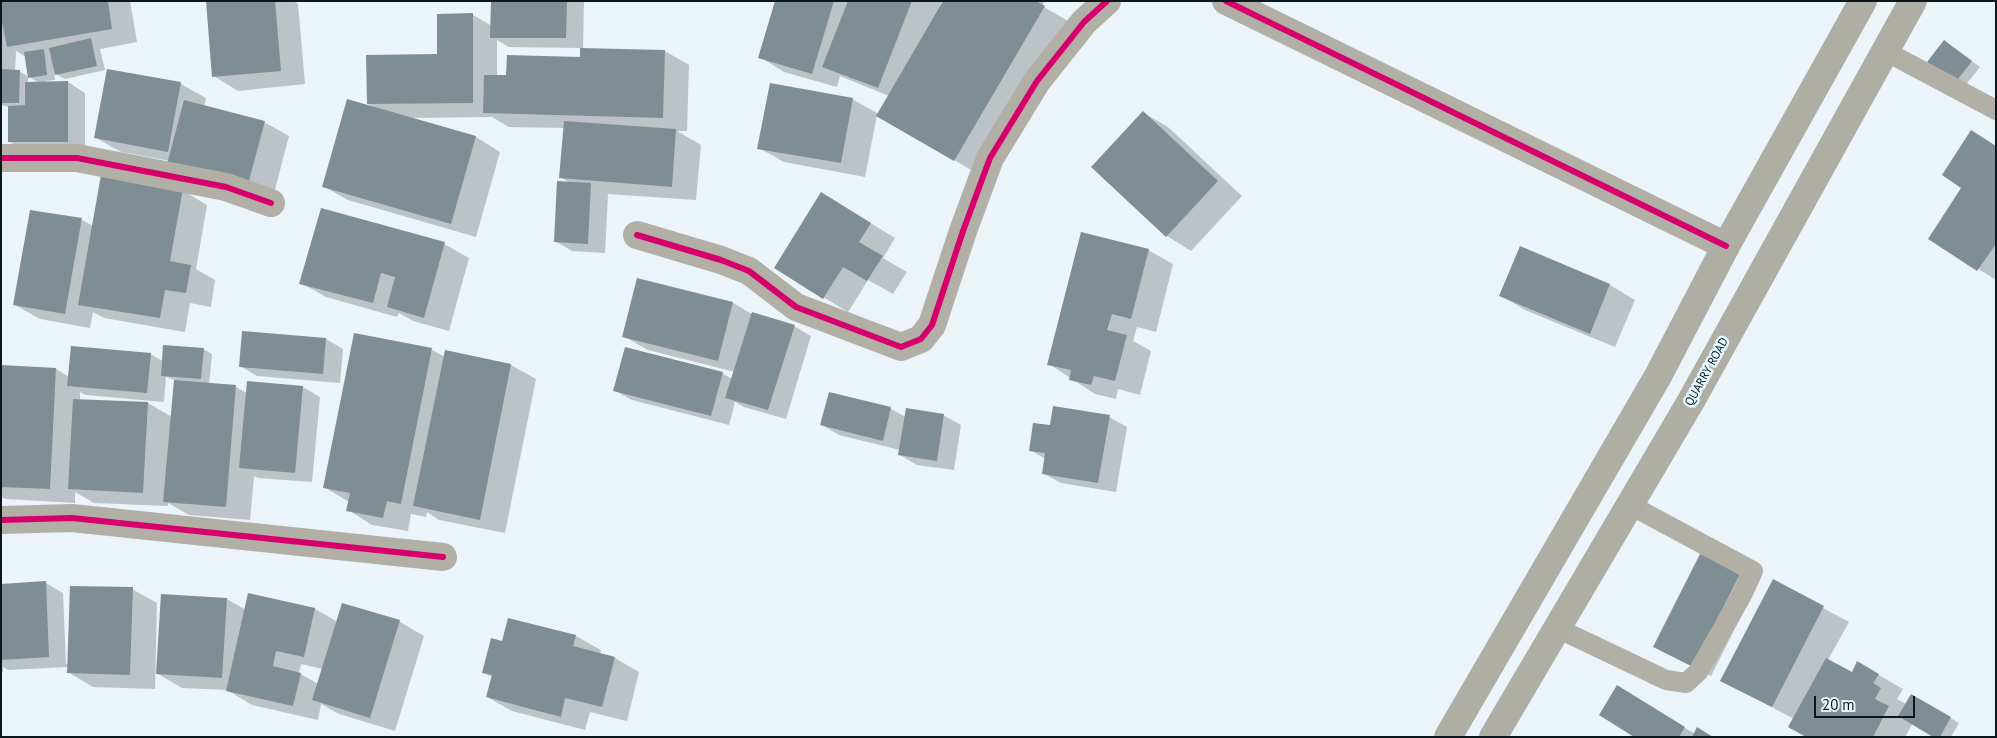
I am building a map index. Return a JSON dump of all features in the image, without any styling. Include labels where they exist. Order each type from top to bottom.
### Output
[{"type":"main road","points":[[1448,737],[1658,376],[1726,246],[1863,1]]},
{"type":"main road","name":"QUARRY ROAD","points":[[1493,737],[1691,402],[1913,1]]},
{"type":"street","points":[[637,235],[721,260],[749,271],[796,307],[901,347],[921,339],[932,325],[962,231],[990,158],[1037,81],[1084,22],[1108,1]]},
{"type":"street","points":[[1226,1],[1726,246]]},
{"type":"street","points":[[1,158],[77,158],[226,187],[271,203]]},
{"type":"street","points":[[1,520],[72,518],[444,557]]},
{"type":"lane","points":[[1885,51],[1996,110]]},
{"type":"lane","points":[[1557,628],[1666,680],[1686,683],[1698,672],[1742,595],[1753,571],[1630,505]]},
{"type":"building","points":[[1,1],[108,1],[112,29],[7,47],[1,17]]},
{"type":"building","points":[[206,1],[275,1],[281,71],[212,77]]},
{"type":"building","points":[[491,1],[567,1],[566,38],[490,38]]},
{"type":"building","points":[[775,1],[834,1],[812,74],[758,58]]},
{"type":"building","points":[[848,1],[912,1],[878,88],[822,67]]},
{"type":"building","points":[[943,1],[1036,1],[1045,6],[954,161],[876,116]]},
{"type":"building","points":[[473,13],[473,103],[367,104],[366,55],[437,54],[437,14]]},
{"type":"building","points":[[91,38],[97,66],[55,75],[49,48]]},
{"type":"building","points":[[1944,40],[1972,61],[1955,83],[1927,62]]},
{"type":"building","points":[[580,48],[665,50],[663,118],[483,113],[484,75],[506,75],[507,55],[580,57]]},
{"type":"building","points":[[44,49],[47,75],[28,78],[24,52]]},
{"type":"building","points":[[1,69],[20,70],[19,103],[1,103]]},
{"type":"building","points":[[107,69],[181,82],[168,152],[94,138]]},
{"type":"building","points":[[68,81],[68,142],[8,142],[8,106],[25,105],[25,82]]},
{"type":"building","points":[[770,83],[853,98],[841,163],[757,149]]},
{"type":"building","points":[[347,99],[476,136],[451,224],[322,187]]},
{"type":"building","points":[[184,100],[265,121],[247,188],[166,168]]},
{"type":"building","points":[[1143,111],[1218,181],[1166,237],[1091,167]]},
{"type":"building","points":[[564,121],[676,129],[672,187],[559,178]]},
{"type":"building","points":[[1971,130],[1996,146],[1996,244],[1977,271],[1928,239],[1961,188],[1942,175]]},
{"type":"building","points":[[101,175],[183,189],[170,261],[191,265],[186,293],[165,290],[160,318],[78,305]]},
{"type":"building","points":[[557,181],[591,183],[588,244],[554,242]]},
{"type":"building","points":[[821,192],[871,223],[859,242],[883,256],[867,281],[843,267],[823,299],[774,268]]},
{"type":"building","points":[[321,208],[445,242],[424,318],[387,307],[395,277],[381,273],[373,303],[299,284]]},
{"type":"building","points":[[30,210],[82,218],[65,314],[13,305]]},
{"type":"building","points":[[1081,232],[1149,249],[1131,319],[1112,314],[1107,330],[1127,335],[1115,381],[1094,376],[1091,385],[1069,380],[1071,370],[1047,365]]},
{"type":"building","points":[[1520,246],[1610,284],[1590,334],[1499,296]]},
{"type":"building","points":[[637,278],[733,302],[718,361],[622,337]]},
{"type":"building","points":[[752,312],[795,325],[768,410],[725,398]]},
{"type":"building","points":[[242,331],[326,338],[323,374],[239,367]]},
{"type":"building","points":[[354,333],[432,348],[401,504],[387,501],[383,518],[346,511],[350,493],[323,488]]},
{"type":"building","points":[[163,345],[204,348],[201,379],[161,376]]},
{"type":"building","points":[[71,346],[151,353],[147,393],[67,386]]},
{"type":"building","points":[[625,347],[723,372],[711,416],[613,391]]},
{"type":"building","points":[[445,350],[511,364],[480,520],[413,506]]},
{"type":"building","points":[[1,365],[56,368],[50,489],[1,487]]},
{"type":"building","points":[[174,380],[236,385],[226,507],[163,502]]},
{"type":"building","points":[[247,381],[303,386],[295,473],[239,468]]},
{"type":"building","points":[[829,392],[891,407],[883,441],[820,425]]},
{"type":"building","points":[[73,399],[148,402],[143,493],[68,489]]},
{"type":"building","points":[[1053,406],[1110,415],[1098,483],[1042,474],[1045,453],[1029,451],[1033,423],[1050,425]]},
{"type":"building","points":[[906,408],[944,414],[937,461],[898,455]]},
{"type":"building","points":[[1702,550],[1742,570],[1693,667],[1653,647]]},
{"type":"building","points":[[1773,579],[1824,606],[1772,707],[1720,681]]},
{"type":"building","points":[[46,581],[49,657],[1,660],[1,584]]},
{"type":"building","points":[[70,586],[133,587],[130,675],[67,673]]},
{"type":"building","points":[[248,593],[315,608],[304,657],[276,651],[273,666],[301,673],[293,706],[226,691]]},
{"type":"building","points":[[161,594],[227,598],[222,678],[156,674]]},
{"type":"building","points":[[342,603],[400,620],[370,718],[312,700]]},
{"type":"building","points":[[508,618],[576,635],[573,646],[615,657],[602,707],[565,698],[561,717],[486,697],[492,675],[482,673],[491,638],[502,641]]},
{"type":"building","points":[[1826,658],[1852,672],[1857,661],[1879,674],[1873,683],[1881,688],[1875,699],[1889,706],[1873,737],[1806,737],[1788,727]]},
{"type":"building","points":[[1617,685],[1685,727],[1679,737],[1634,737],[1599,715]]},
{"type":"building","points":[[1911,694],[1951,717],[1940,737],[1933,737],[1898,716]]},
{"type":"building","points":[[1697,727],[1713,737],[1692,737]]},
{"type":"cycle path","points":[[637,235],[721,260],[749,271],[796,307],[901,347],[921,339],[932,325],[963,231],[990,158],[1037,81],[1084,22],[1107,1]]},
{"type":"cycle path","points":[[1226,1],[1726,246]]},
{"type":"cycle path","points":[[1,158],[77,158],[226,187],[271,203]]},
{"type":"cycle path","points":[[1,520],[72,518],[443,557]]}]
